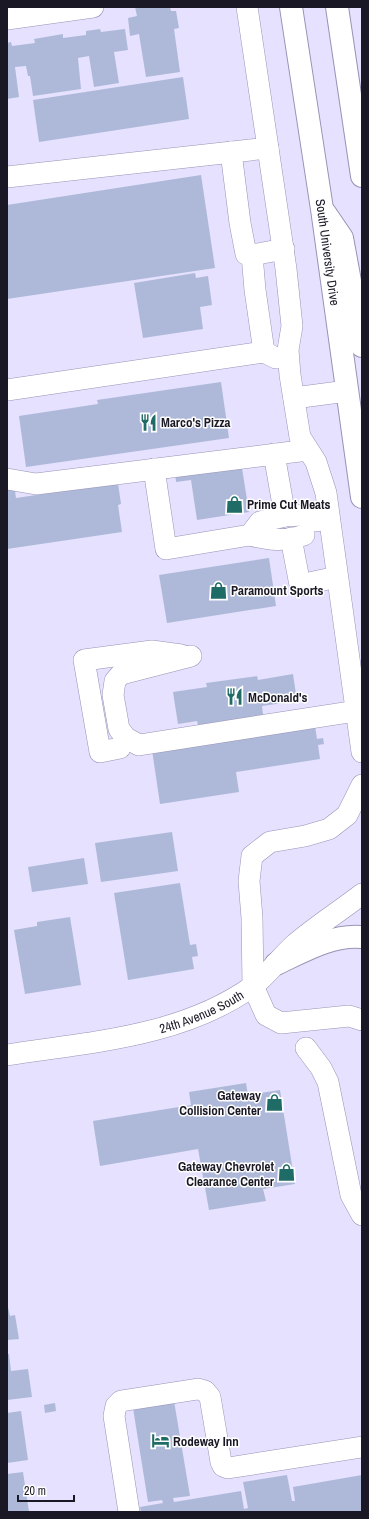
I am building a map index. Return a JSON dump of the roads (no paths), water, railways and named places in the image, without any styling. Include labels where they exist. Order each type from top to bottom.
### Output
[{"type":"main road","name":"South University Drive","points":[[291,7],[322,209],[355,394],[362,498]]},
{"type":"main road","points":[[337,7],[362,176]]},
{"type":"main road","points":[[322,209],[342,238],[362,346]]},
{"type":"main road","points":[[276,964],[322,943],[353,936],[362,937]]},
{"type":"street","points":[[7,19],[93,7]]},
{"type":"street","points":[[247,7],[284,249],[292,326],[288,350],[289,362],[300,437],[316,462],[326,493],[322,520],[337,577],[362,752]]},
{"type":"street","points":[[7,177],[268,148]]},
{"type":"street","points":[[231,152],[240,223],[246,254],[252,255],[284,249]]},
{"type":"street","points":[[252,255],[255,290],[264,352],[269,356],[289,362]]},
{"type":"street","points":[[7,390],[264,352]]},
{"type":"street","points":[[294,398],[355,394]]},
{"type":"street","points":[[7,479],[36,484],[308,450]]},
{"type":"street","points":[[274,454],[285,516]]},
{"type":"street","points":[[154,470],[166,549],[250,535],[268,540],[292,538],[303,535],[322,520]]},
{"type":"street","points":[[250,535],[260,522],[285,516],[302,515],[322,520]]},
{"type":"street","points":[[292,538],[300,585],[337,577]]},
{"type":"street","points":[[130,746],[119,729],[113,695],[115,680],[121,674],[192,656],[152,651],[84,660],[100,752],[356,711]]},
{"type":"street","points":[[362,785],[347,815],[329,829],[305,836],[270,842],[252,856],[249,881],[252,918],[253,986],[266,1015],[281,1023],[349,1016],[362,1020]]},
{"type":"street","name":"24th Avenue South","points":[[7,1055],[123,1037],[167,1027],[208,1012],[253,986],[294,946],[362,894]]},
{"type":"street","points":[[306,1048],[321,1068],[328,1082],[351,1195],[362,1215]]},
{"type":"street","points":[[130,1512],[114,1416],[116,1406],[121,1401],[198,1388],[205,1391],[210,1397],[221,1462],[223,1466],[228,1468],[362,1447]]},
{"type":"place","name":"Marco's Pizza","points":[[148,422]]},
{"type":"place","name":"Prime Cut Meats","points":[[234,504]]},
{"type":"place","name":"Paramount Sports","points":[[218,590]]},
{"type":"place","name":"McDonald's","points":[[235,697]]},
{"type":"place","name":"Gateway Collision Center","points":[[274,1102]]},
{"type":"place","name":"Gateway Chevrolet Clearance Center","points":[[287,1173]]},
{"type":"place","name":"Rodeway Inn","points":[[160,1441]]}]
